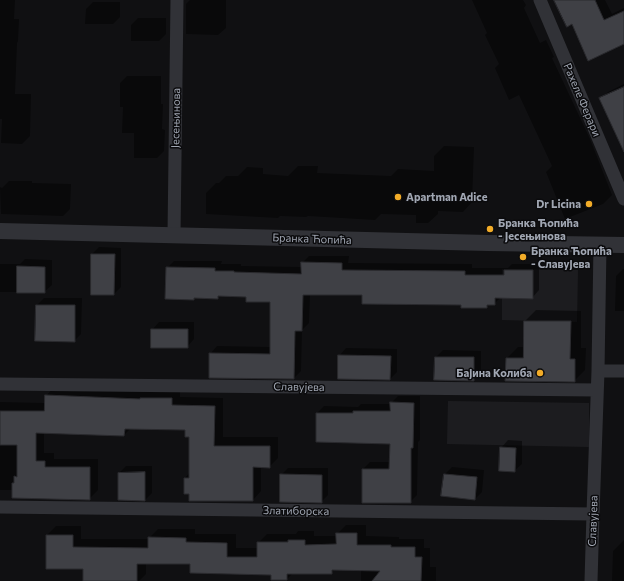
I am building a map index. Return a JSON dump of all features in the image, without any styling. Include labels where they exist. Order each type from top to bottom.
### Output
[{"type":"street","name":"Јесењинова","points":[[174,235],[177,0]]},
{"type":"street","name":"Рахеле Ферари","points":[[540,0],[624,199]]},
{"type":"street","name":"Бранка Ћопића","points":[[0,231],[488,244],[624,245]]},
{"type":"street","name":"Славујева","points":[[591,581],[598,390],[600,245]]},
{"type":"street","points":[[598,371],[624,371]]},
{"type":"street","name":"Славујева","points":[[0,384],[598,390]]},
{"type":"street","name":"Златиборска","points":[[0,507],[593,514]]},
{"type":"shaded area","points":[[502,269],[578,270],[577,322],[502,320]]},
{"type":"shaded area","points":[[448,401],[589,403],[589,447],[447,444]]},
{"type":"building","points":[[554,0],[595,0],[604,20],[624,11],[624,44],[588,61],[572,24],[567,27]]},
{"type":"building","points":[[624,87],[624,152],[599,98]]},
{"type":"building","points":[[91,254],[115,254],[114,295],[91,295]]},
{"type":"building","points":[[301,262],[342,263],[342,270],[465,271],[465,275],[504,275],[504,270],[533,270],[533,299],[495,298],[495,305],[487,305],[487,308],[461,308],[461,305],[362,304],[362,295],[303,295],[302,331],[295,331],[294,379],[209,378],[209,353],[270,354],[270,302],[246,302],[246,297],[218,296],[218,299],[165,299],[166,267],[215,268],[215,271],[301,274]]},
{"type":"building","points":[[17,266],[45,267],[45,293],[17,293]]},
{"type":"building","points":[[36,305],[75,305],[75,342],[35,341]]},
{"type":"building","points":[[524,321],[571,321],[570,359],[575,359],[575,382],[505,381],[506,358],[523,358]]},
{"type":"building","points":[[151,329],[188,329],[188,348],[151,348]]},
{"type":"building","points":[[338,355],[391,356],[390,380],[338,379]]},
{"type":"building","points":[[435,357],[474,357],[474,381],[434,380]]},
{"type":"building","points":[[45,395],[140,399],[172,398],[172,405],[215,406],[214,446],[270,446],[270,468],[253,467],[253,501],[189,501],[189,494],[184,494],[184,478],[189,478],[189,437],[185,437],[185,430],[125,429],[124,436],[36,433],[36,461],[45,461],[45,467],[90,467],[90,500],[12,498],[12,483],[14,483],[14,476],[17,477],[17,445],[0,445],[0,411],[44,411]]},
{"type":"building","points":[[390,402],[414,403],[413,448],[411,448],[411,503],[362,503],[362,469],[389,469],[390,444],[316,442],[316,413],[390,411]]},
{"type":"building","points":[[500,447],[516,448],[515,472],[499,471]]},
{"type":"building","points":[[145,472],[145,501],[118,500],[118,473]]},
{"type":"building","points":[[280,474],[322,475],[322,503],[280,502]]},
{"type":"building","points":[[444,474],[477,477],[475,500],[441,496]]},
{"type":"building","points":[[336,533],[357,533],[357,545],[415,547],[415,557],[422,557],[421,581],[372,581],[380,571],[332,570],[332,574],[287,574],[287,580],[271,580],[271,575],[190,573],[190,564],[137,564],[137,581],[83,581],[83,569],[46,569],[46,535],[73,535],[73,547],[148,548],[148,537],[186,538],[186,542],[227,543],[227,557],[257,557],[257,542],[288,542],[288,540],[305,540],[305,545],[336,544]]},
{"type":"place","name":"Apartman Adice","points":[[398,197]]},
{"type":"place","name":"Dr Licina","points":[[589,204]]},
{"type":"place","name":"Бранка Ћопића - Јесењинова","points":[[490,229]]},
{"type":"place","name":"Бранка Ћопића - Славујева","points":[[523,257]]},
{"type":"place","name":"Бајина Колиба","points":[[540,373]]}]
